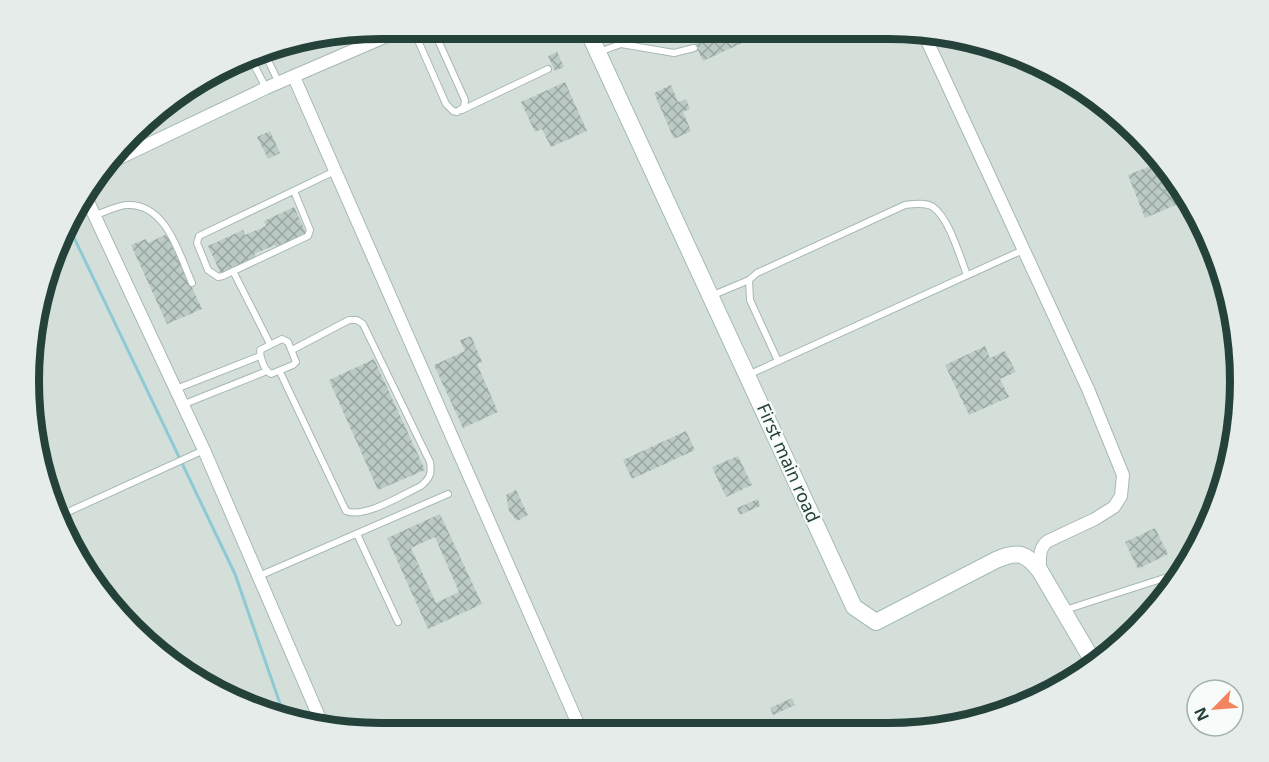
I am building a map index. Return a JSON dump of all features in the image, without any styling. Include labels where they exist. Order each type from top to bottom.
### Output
[{"type":"street","points":[[123,157],[266,88],[378,39]]},
{"type":"street","name":"First main road","points":[[592,39],[854,607],[876,622],[1005,556],[1020,554],[1031,559],[1041,570],[1090,656]]},
{"type":"street","points":[[926,41],[1088,389],[1123,475],[1121,496],[1114,507],[1095,519],[1048,541],[1043,546],[1040,554],[1041,570]]},
{"type":"street","points":[[294,76],[578,723]]},
{"type":"street","points":[[89,203],[204,450],[319,717]]},
{"type":"lane","points":[[418,39],[446,104],[453,111],[462,110],[548,69]]},
{"type":"lane","points":[[438,39],[465,100],[462,110]]},
{"type":"lane","points":[[619,39],[621,44]]},
{"type":"lane","points":[[598,52],[621,44],[674,53],[694,48]]},
{"type":"lane","points":[[267,58],[279,83]]},
{"type":"lane","points":[[253,64],[266,88]]},
{"type":"lane","points":[[294,191],[310,230],[308,236],[218,277],[211,273],[196,243],[199,236],[335,171]]},
{"type":"lane","points":[[711,296],[905,205],[915,204],[933,207],[939,214],[967,275]]},
{"type":"lane","points":[[95,215],[125,205],[149,209],[159,217],[168,230],[192,283]]},
{"type":"lane","points":[[748,375],[1023,250]]},
{"type":"lane","points":[[233,271],[270,344]]},
{"type":"lane","points":[[749,280],[750,300],[778,361]]},
{"type":"lane","points":[[280,372],[346,511],[364,512],[421,486],[429,480],[432,472],[430,462],[363,324],[357,320],[350,320],[292,350]]},
{"type":"lane","points":[[284,339],[292,350],[296,359],[295,364],[280,372],[271,374],[267,371],[260,356],[260,350],[284,339]]},
{"type":"lane","points":[[176,389],[260,356]]},
{"type":"lane","points":[[182,405],[267,371]]},
{"type":"lane","points":[[65,513],[204,450]]},
{"type":"lane","points":[[259,576],[448,494]]},
{"type":"lane","points":[[357,534],[398,622]]},
{"type":"lane","points":[[1064,610],[1168,577]]},
{"type":"shaded area","points":[[359,40],[910,40],[955,46],[998,57],[1039,74],[1078,97],[1130,139],[1172,191],[1204,250],[1223,314],[1230,381],[1223,448],[1204,512],[1172,571],[1130,623],[1096,652],[1059,677],[998,705],[933,720],[888,723],[359,722],[314,716],[271,705],[230,688],[191,665],[139,623],[110,589],[74,532],[57,491],[42,426],[39,381],[42,336],[51,292],[74,230],[97,191],[139,139],[173,110],[230,74],[271,57],[314,46]]},
{"type":"building","points":[[693,39],[751,39],[703,61]]},
{"type":"building","points":[[557,52],[564,67],[555,71],[548,56]]},
{"type":"building","points":[[565,82],[587,131],[551,147],[542,129],[535,132],[521,102]]},
{"type":"building","points":[[671,85],[678,102],[686,99],[690,109],[683,112],[691,131],[674,139],[654,93]]},
{"type":"building","points":[[270,131],[280,153],[268,159],[257,137]]},
{"type":"building","points":[[1153,165],[1180,203],[1145,218],[1128,175]]},
{"type":"building","points":[[294,207],[307,235],[277,249],[275,245],[254,254],[256,258],[221,274],[208,246],[243,230],[245,235],[266,226],[264,221]]},
{"type":"building","points":[[167,234],[202,309],[167,324],[131,245],[146,239],[148,243]]},
{"type":"building","points":[[471,336],[482,362],[477,364],[498,412],[463,428],[434,365],[465,351],[460,340]]},
{"type":"building","points":[[985,346],[990,358],[1005,351],[1016,372],[1000,379],[1009,397],[969,415],[945,365]]},
{"type":"building","points":[[374,359],[425,470],[378,490],[329,380]]},
{"type":"building","points":[[686,431],[695,450],[632,479],[623,460]]},
{"type":"building","points":[[738,456],[752,485],[726,497],[712,467]]},
{"type":"building","points":[[516,490],[528,515],[517,521],[509,511],[506,495]]},
{"type":"building","points":[[758,499],[760,506],[740,515],[737,508]]},
{"type":"building","points":[[440,514],[482,604],[428,629],[387,538]],"holes":[[[435,537],[459,592],[436,603],[411,548]]]},
{"type":"building","points":[[1155,528],[1168,554],[1138,569],[1125,542]]},
{"type":"building","points":[[792,698],[795,705],[773,715],[770,708]]},
{"type":"waterway","points":[[72,234],[235,574],[282,708]]}]
